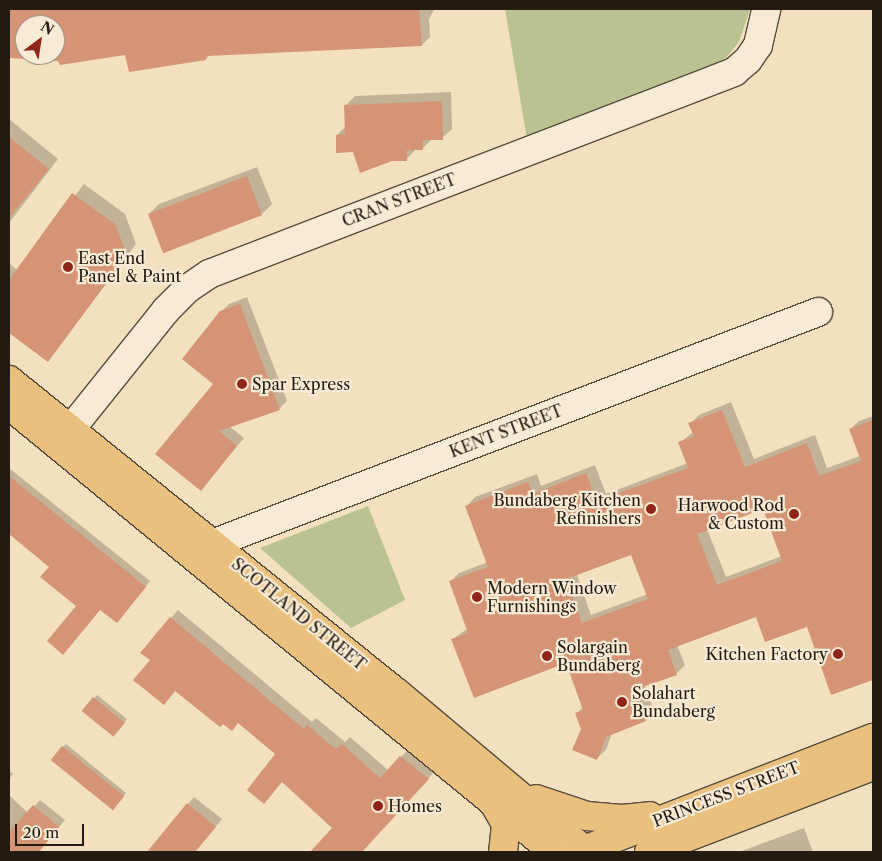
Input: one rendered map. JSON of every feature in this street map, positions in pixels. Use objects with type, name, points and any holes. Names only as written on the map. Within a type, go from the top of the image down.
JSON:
[{"type":"main road","name":"SCOTLAND STREET","points":[[9,380],[64,437],[497,790],[584,852]]},
{"type":"main road","name":"SCOTLAND STREET","points":[[9,405],[64,437]]},
{"type":"main road","name":"PRINCESS STREET","points":[[584,852],[682,811],[873,738]]},
{"type":"main road","name":"PRINCESS STREET","points":[[649,852],[873,766]]},
{"type":"main road","name":"SCOTLAND STREET","points":[[497,790],[554,852]]},
{"type":"main road","points":[[497,790],[588,816],[622,819],[682,811]]},
{"type":"main road","points":[[497,790],[506,824],[503,852]]},
{"type":"main road","points":[[679,852],[698,832]]},
{"type":"street","name":"CRAN STREET","points":[[64,437],[166,310],[187,289],[209,274],[734,72],[748,60],[758,45],[766,9]]},
{"type":"street","name":"KENT STREET","points":[[206,551],[818,312]]},
{"type":"green space","points":[[505,9],[750,9],[739,42],[726,58],[704,71],[527,139]]},
{"type":"green space","points":[[368,506],[405,600],[351,628],[260,548]]},
{"type":"building","points":[[9,9],[419,9],[422,46],[206,56],[206,60],[129,72],[125,55],[65,64],[65,15],[15,15],[15,58],[9,58]]},
{"type":"building","points":[[442,101],[443,140],[423,140],[423,150],[407,150],[407,161],[392,161],[360,173],[353,152],[336,153],[336,135],[345,134],[344,105]]},
{"type":"building","points":[[9,137],[49,169],[9,218]]},
{"type":"building","points":[[247,176],[262,215],[163,253],[148,214]]},
{"type":"building","name":"East End Panel & Paint","points":[[72,193],[115,224],[127,255],[48,362],[9,333],[9,280]]},
{"type":"building","points":[[240,304],[280,410],[219,431],[237,446],[201,491],[155,454],[213,384],[182,359],[220,311]]},
{"type":"building","points":[[722,410],[745,467],[807,443],[819,476],[861,461],[849,429],[873,420],[873,680],[831,695],[807,627],[765,642],[756,617],[668,650],[677,675],[634,690],[646,721],[606,737],[597,760],[572,750],[581,729],[575,713],[583,710],[566,663],[474,698],[451,639],[468,633],[449,581],[488,567],[465,506],[528,482],[533,494],[586,473],[597,501],[688,468],[678,442],[694,436],[688,423]],"holes":[[[763,509],[782,561],[717,585],[697,534]],[[631,555],[648,599],[582,623],[566,579]]]},
{"type":"building","points":[[9,476],[146,587],[117,623],[100,610],[63,655],[47,641],[76,606],[40,577],[49,567],[9,534]]},
{"type":"building","points":[[170,617],[304,729],[307,725],[336,749],[342,744],[380,778],[400,756],[429,779],[362,852],[310,852],[332,828],[282,782],[264,804],[247,790],[275,754],[238,723],[232,731],[223,724],[220,727],[175,691],[164,705],[133,680],[150,660],[140,653]]},
{"type":"building","points":[[93,697],[125,723],[114,737],[82,711]]},
{"type":"building","points":[[62,746],[124,796],[113,810],[51,760]]},
{"type":"building","points":[[187,803],[216,827],[195,852],[147,852]]},
{"type":"building","points":[[33,805],[59,827],[39,852],[9,852],[9,832]]},
{"type":"place","name":"East End Panel & Paint","points":[[68,267]]},
{"type":"place","name":"Spar Express","points":[[242,384]]},
{"type":"place","name":"Bundaberg Kitchen Refinishers","points":[[651,509]]},
{"type":"place","name":"Harwood Rod & Custom","points":[[794,514]]},
{"type":"place","name":"Modern Window Furnishings","points":[[477,597]]},
{"type":"place","name":"Kitchen Factory","points":[[838,654]]},
{"type":"place","name":"Solargain Bundaberg","points":[[547,656]]},
{"type":"place","name":"Solahart Bundaberg","points":[[622,702]]},
{"type":"place","name":"Homes","points":[[378,806]]}]
